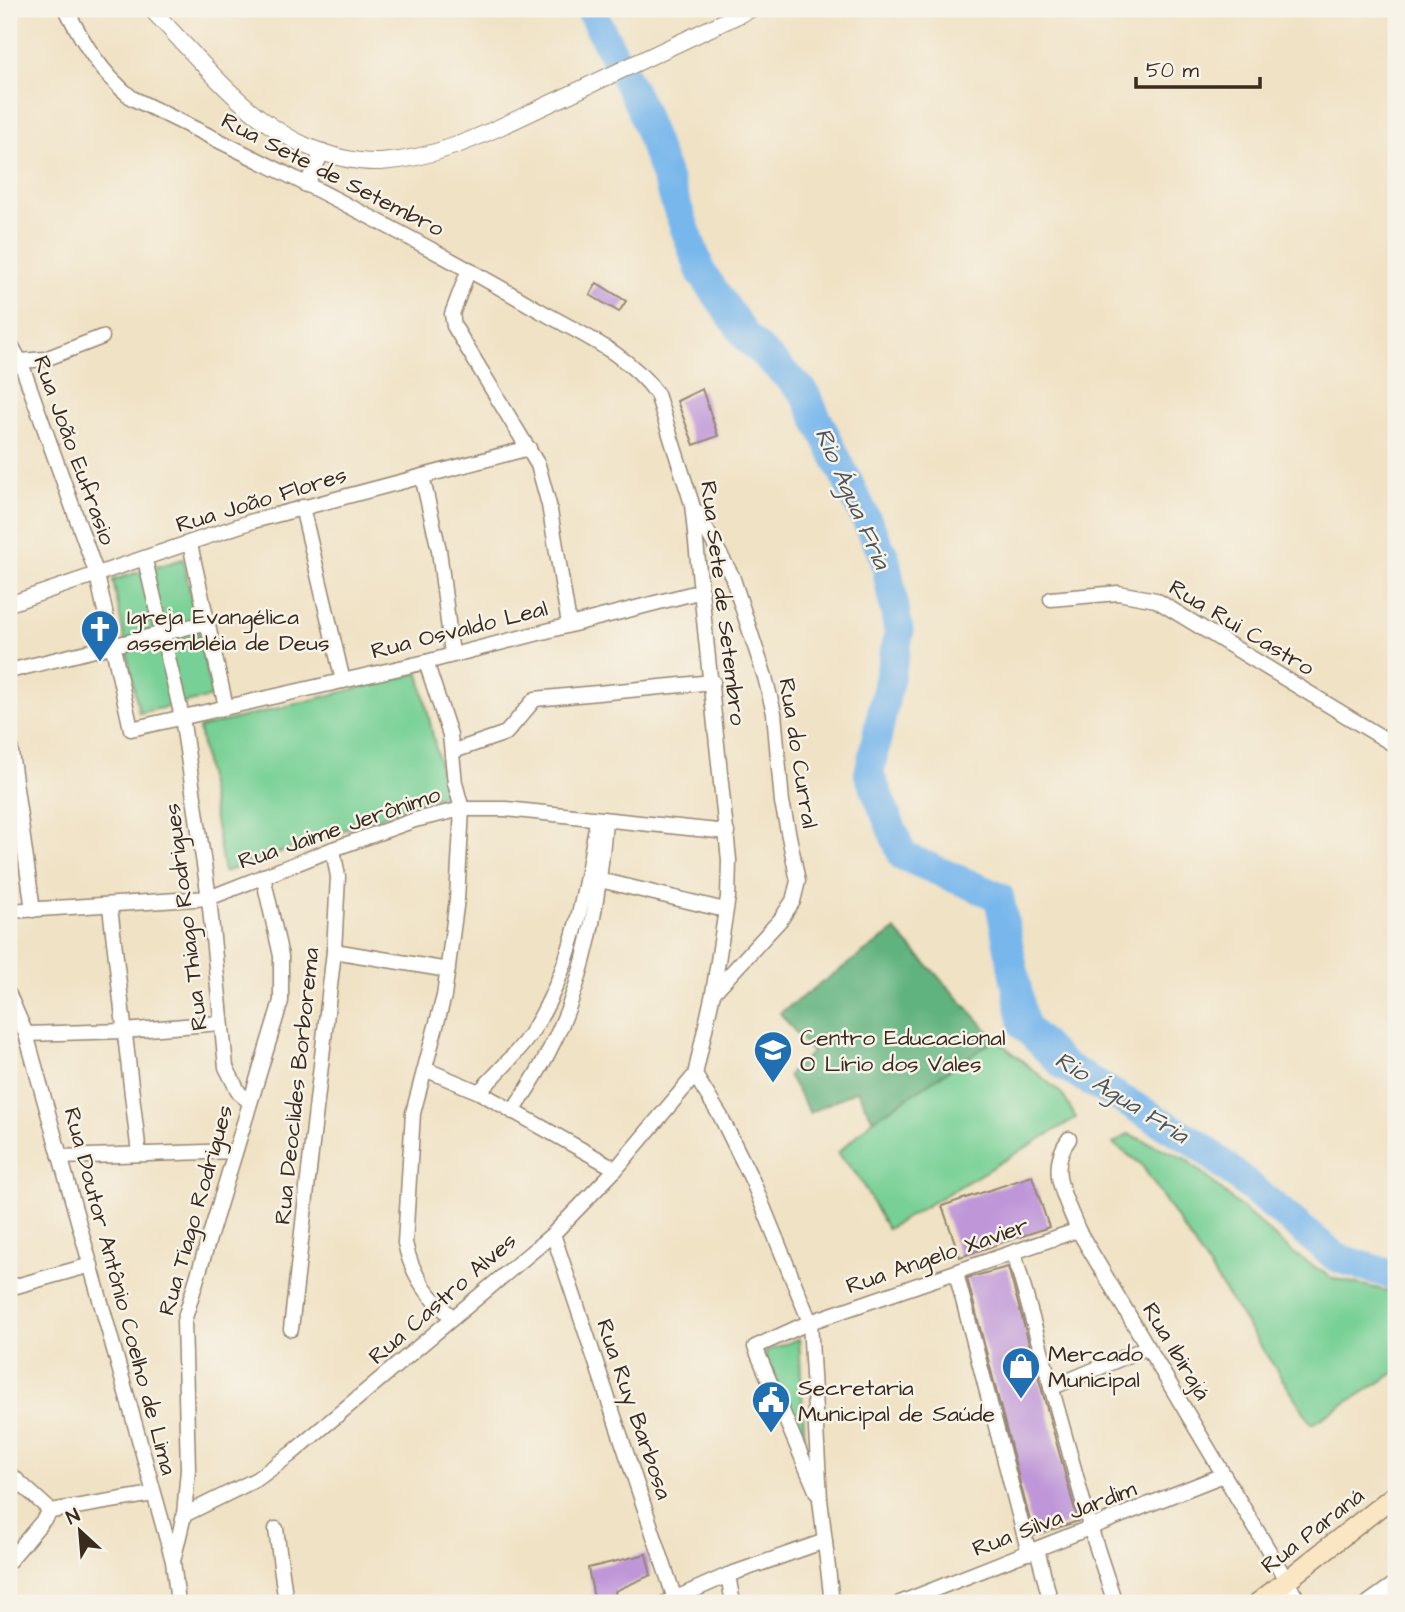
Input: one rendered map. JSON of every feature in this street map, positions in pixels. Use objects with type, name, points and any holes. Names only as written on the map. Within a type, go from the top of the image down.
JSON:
[{"type":"main road","name":"Rua Paraná","points":[[1258,1603],[1396,1494]]},
{"type":"street","name":"Rua Sete de Setembro","points":[[66,9],[89,52],[109,79],[132,98],[469,269],[617,356],[649,383],[657,394],[692,504],[727,832],[728,897],[713,993],[695,1075]]},
{"type":"street","points":[[151,9],[247,107],[296,140],[355,160],[405,159],[469,142],[751,9]]},
{"type":"street","points":[[306,185],[323,151]]},
{"type":"street","points":[[469,269],[452,314],[454,326],[529,448],[544,482],[569,624]]},
{"type":"street","points":[[15,362],[69,352],[102,337]]},
{"type":"street","name":"Rua João Eufrasio","points":[[9,341],[97,575],[112,647]]},
{"type":"street","name":"Rua João Flores","points":[[9,604],[302,507],[529,448]]},
{"type":"street","points":[[422,476],[439,550],[452,654]]},
{"type":"street","name":"Rua do Curral","points":[[692,504],[732,576],[765,677],[774,713],[782,802],[798,881],[793,901],[781,919],[713,993]]},
{"type":"street","points":[[302,507],[343,681]]},
{"type":"street","points":[[190,544],[226,707]]},
{"type":"street","name":"Rua Thiago Rodrigues","points":[[145,560],[182,718],[209,898],[220,1023],[230,1080],[250,1102]]},
{"type":"street","name":"Rua Osvaldo Leal","points":[[112,647],[131,729],[426,662],[702,591]]},
{"type":"street","name":"Rua Rui Castro","points":[[1051,599],[1118,593],[1156,600],[1396,746]]},
{"type":"street","points":[[9,671],[209,622]]},
{"type":"street","points":[[426,662],[454,751],[456,783],[462,809],[448,970],[427,1070],[413,1113],[405,1243],[419,1282],[452,1317]]},
{"type":"street","points":[[454,751],[506,733],[535,699],[713,682]]},
{"type":"street","points":[[9,744],[33,910]]},
{"type":"street","name":"Rua Jaime Jerônimo","points":[[9,911],[110,907],[209,898],[415,820],[462,809],[506,808],[727,832]]},
{"type":"street","points":[[513,1112],[549,1052],[568,1007],[587,943],[600,880],[601,820]]},
{"type":"street","points":[[479,1092],[529,1037],[555,985],[577,917],[601,820]]},
{"type":"street","name":"Rua Deoclides Borborema","points":[[291,1329],[334,951],[338,877],[333,849]]},
{"type":"street","name":"Rua Tiago Rodrigues","points":[[173,1561],[184,1515],[188,1469],[184,1321],[282,990],[281,956],[263,876]]},
{"type":"street","points":[[600,880],[725,910]]},
{"type":"street","points":[[110,907],[139,1154]]},
{"type":"street","points":[[334,951],[448,970]]},
{"type":"street","name":"Rua Doutor Antônio Coelho de Lima","points":[[9,995],[26,1034],[91,1265],[173,1561],[178,1603]]},
{"type":"street","points":[[26,1034],[124,1031],[220,1023]]},
{"type":"street","points":[[427,1070],[479,1092],[616,1169]]},
{"type":"street","points":[[695,1075],[721,1117],[753,1182],[810,1322],[820,1499],[832,1603]]},
{"type":"street","name":"Rua Castro Alves","points":[[184,1515],[257,1479],[291,1454],[553,1234],[616,1169],[695,1075]]},
{"type":"street","name":"Rua Ibirajá","points":[[1069,1139],[1060,1151],[1058,1176],[1078,1230],[1300,1603]]},
{"type":"street","points":[[60,1157],[235,1151]]},
{"type":"street","name":"Rua Angelo Xavier","points":[[820,1499],[755,1347],[810,1322],[1078,1230]]},
{"type":"street","name":"Rua Ruy Barbosa","points":[[553,1234],[670,1601]]},
{"type":"street","points":[[1014,1253],[1091,1530],[1115,1603]]},
{"type":"street","points":[[9,1288],[91,1265]]},
{"type":"street","points":[[956,1273],[1033,1551],[1051,1603]]},
{"type":"street","points":[[1051,1388],[1148,1347]]},
{"type":"street","points":[[9,1473],[51,1511]]},
{"type":"street","name":"Rua Silva Jardim","points":[[900,1603],[1091,1530],[1223,1475]]},
{"type":"street","points":[[9,1561],[51,1511],[153,1494]]},
{"type":"street","points":[[276,1529],[286,1603]]},
{"type":"street","points":[[670,1601],[728,1575],[825,1541]]},
{"type":"street","points":[[728,1575],[733,1603]]},
{"type":"street","points":[[1368,1603],[1396,1583]]},
{"type":"green space","points":[[183,559],[212,697],[139,713],[113,580]]},
{"type":"green space","points":[[419,673],[446,794],[224,872],[199,728]]},
{"type":"green space","points":[[895,930],[996,1039],[873,1120],[857,1090],[810,1113],[788,1075],[812,1053],[780,1013]]},
{"type":"green space","points":[[996,1039],[1062,1094],[1076,1118],[887,1229],[858,1176],[838,1153],[873,1120]]},
{"type":"green space","points":[[1128,1134],[1186,1159],[1292,1252],[1332,1278],[1396,1293],[1396,1372],[1312,1424],[1141,1164],[1113,1144]]},
{"type":"green space","points":[[799,1339],[805,1450],[764,1352]]},
{"type":"building","points":[[597,283],[626,301],[619,312],[590,295]]},
{"type":"building","points":[[702,389],[718,436],[694,445],[677,401]]},
{"type":"building","points":[[1032,1176],[1049,1227],[960,1257],[942,1206]]},
{"type":"building","name":"Mercado Municipal","points":[[1008,1267],[1078,1521],[1034,1536],[967,1278]]},
{"type":"building","points":[[646,1554],[651,1575],[615,1591],[616,1599],[595,1603],[588,1568]]},
{"type":"waterway","name":"Rio Água Fria","points":[[590,9],[640,106],[701,272],[747,338],[804,392],[885,558],[899,633],[869,774],[903,856],[999,897],[1024,1026],[1063,1065],[1197,1143],[1337,1258],[1396,1276]]},
{"type":"place","name":"Igreja Evangélica assembléia de Deus","points":[[100,663]]},
{"type":"place","name":"Centro Educacional O Lírio dos Vales","points":[[773,1084]]},
{"type":"place","name":"Mercado Municipal","points":[[1021,1400]]},
{"type":"place","name":"Secretaria Municipal de Saúde","points":[[771,1434]]}]
